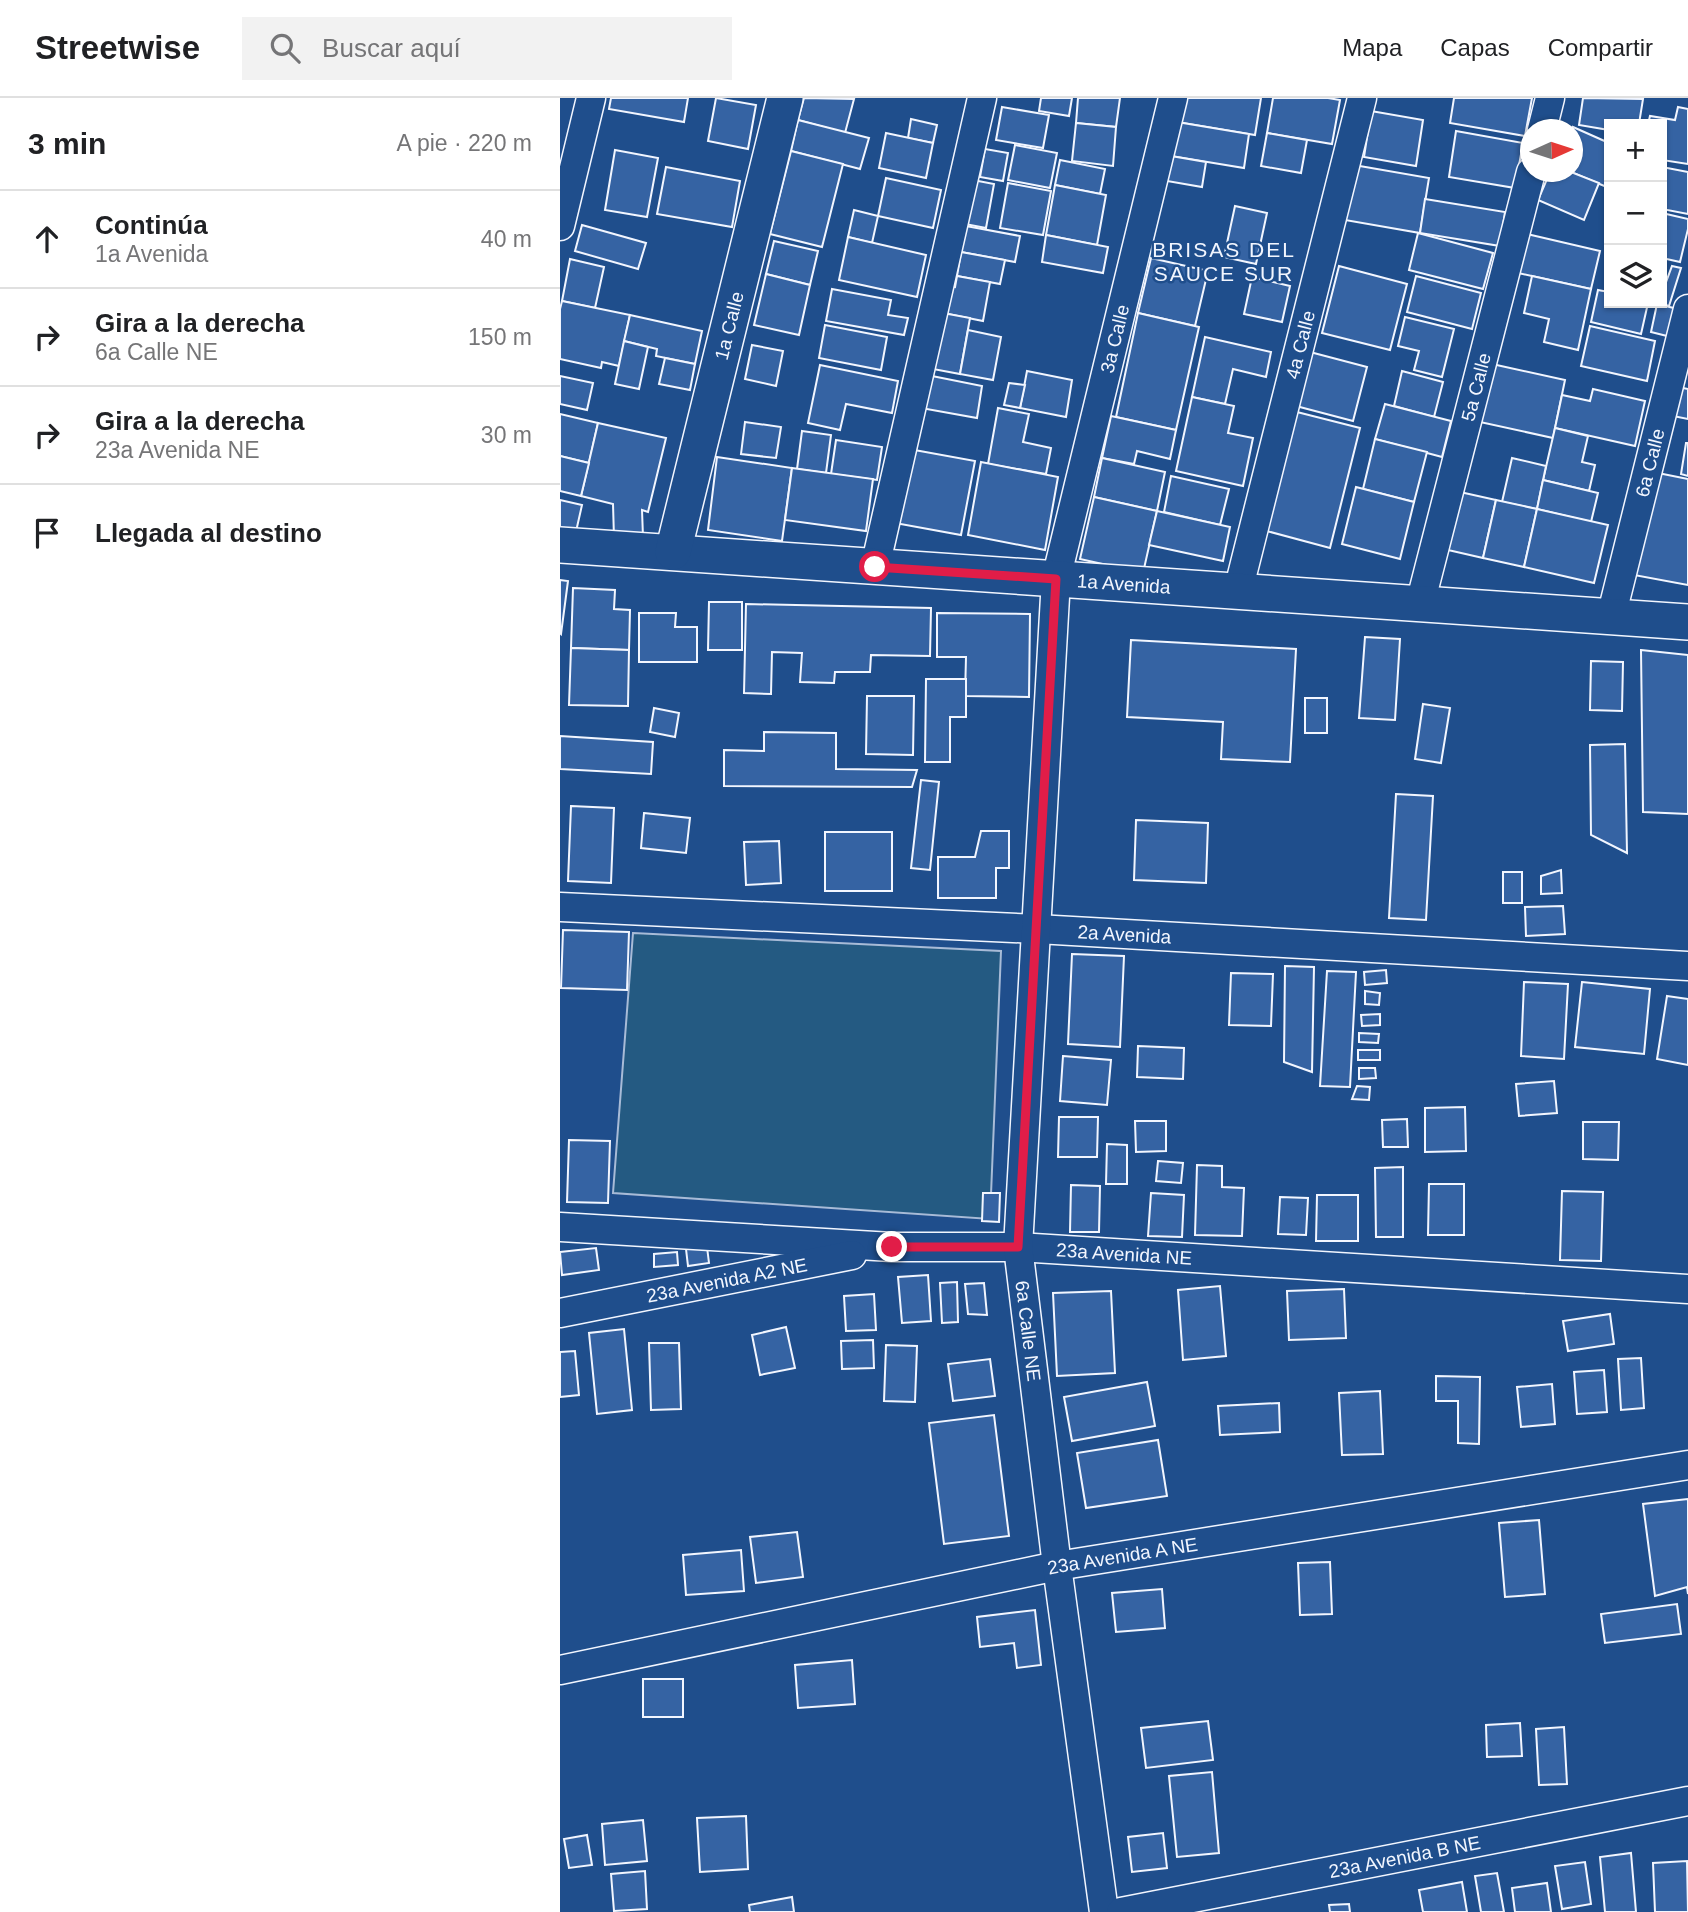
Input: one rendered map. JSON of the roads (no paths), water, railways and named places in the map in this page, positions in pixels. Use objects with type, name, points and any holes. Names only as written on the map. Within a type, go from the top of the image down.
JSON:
[{"type":"street","points":[[560,226],[592,98]]},
{"type":"street","name":"1a Calle","points":[[673,552],[785,98]]},
{"type":"street","points":[[875,567],[982,98]]},
{"type":"street","name":"3a Calle","points":[[1056,579],[1172,98]]},
{"type":"street","name":"4a Calle","points":[[1238,591],[1362,98]]},
{"type":"street","points":[[1545,119],[1550,98]]},
{"type":"street","name":"5a Calle","points":[[1420,604],[1528,182]]},
{"type":"street","name":"6a Calle","points":[[1611,617],[1688,309]]},
{"type":"street","name":"1a Avenida","points":[[560,545],[1688,622]]},
{"type":"street","name":"6a Calle NE","points":[[1056,579],[1018,1247],[1057,1566],[1104,1912]]},
{"type":"street","name":"2a Avenida","points":[[560,907],[1037,929],[1688,966]]},
{"type":"street","name":"23a Avenida NE","points":[[560,1227],[892,1247],[1018,1247],[1688,1290]]},
{"type":"street","name":"23a Avenida A2 NE","points":[[560,1313],[892,1247]]},
{"type":"street","name":"23a Avenida A NE","points":[[560,1670],[1057,1566],[1688,1465]]},
{"type":"street","name":"23a Avenida B NE","points":[[1121,1912],[1688,1801]]},
{"type":"district","name":"BRISAS DEL SAUCE SUR","points":[[1224,261]]}]
